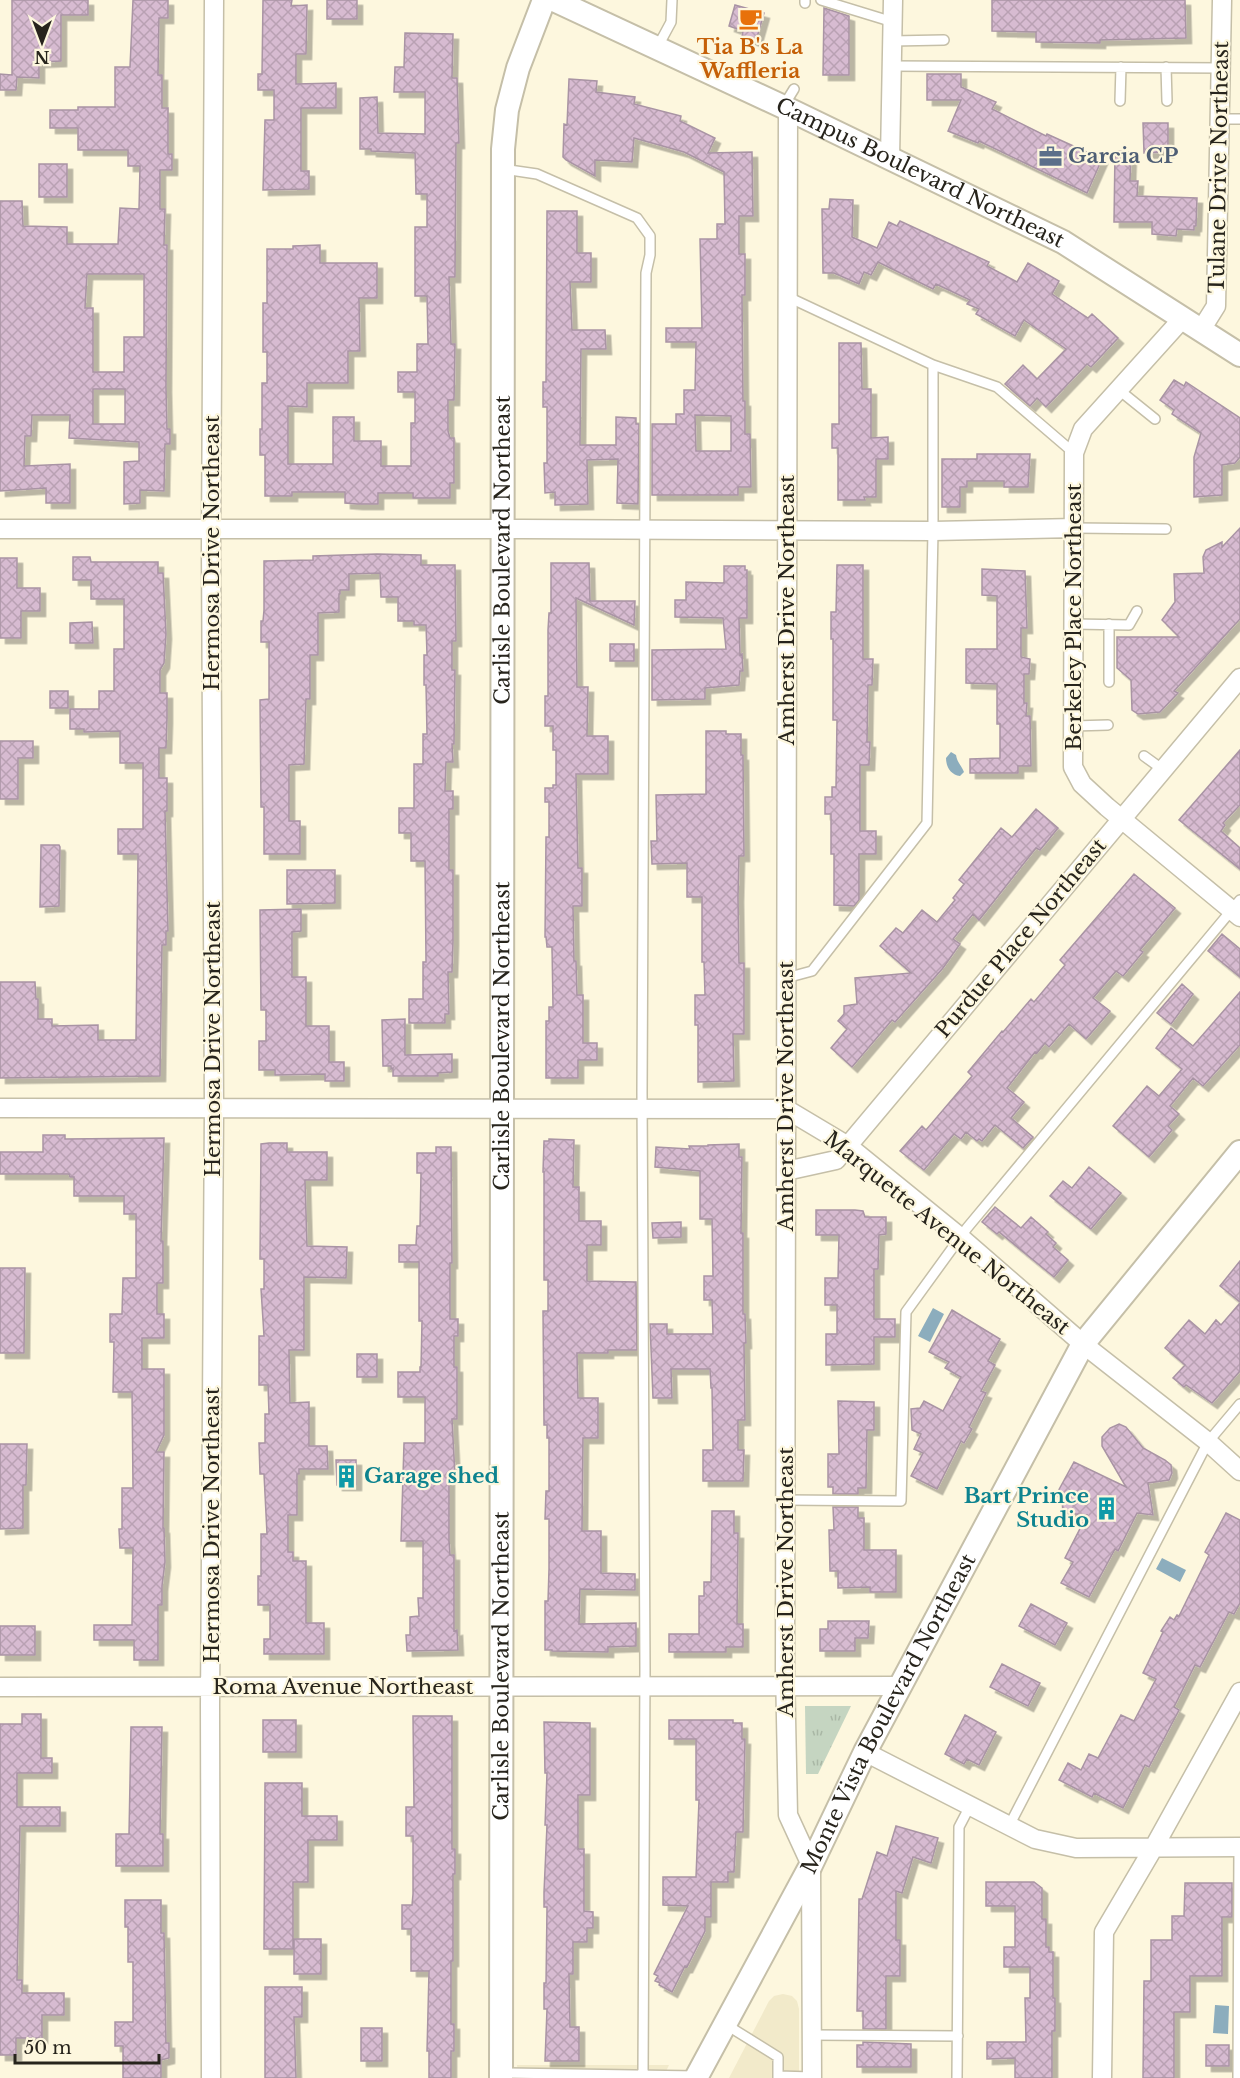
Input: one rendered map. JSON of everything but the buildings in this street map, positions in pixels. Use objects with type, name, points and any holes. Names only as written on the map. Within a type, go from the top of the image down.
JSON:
[{"type":"street","name":"Hermosa Drive Northeast","points":[[211,2078],[214,1109],[211,530],[214,0]]},
{"type":"street","name":"Carlisle Boulevard Northeast","points":[[501,2075],[503,169],[507,110],[518,68],[544,0]]},
{"type":"street","name":"Campus Boulevard Northeast","points":[[554,0],[657,48],[788,102],[890,158],[1063,242],[1240,355]]},
{"type":"street","points":[[890,158],[893,0]]},
{"type":"street","name":"Tulane Drive Northeast","points":[[1192,324],[1216,306],[1222,0]]},
{"type":"street","name":"Amherst Drive Northeast","points":[[788,102],[786,1687],[788,1815],[811,1865],[812,2078]]},
{"type":"street","name":"Berkeley Place Northeast","points":[[1192,324],[1119,390],[1083,429],[1074,453],[1073,767],[1082,784],[1121,819],[1237,909]]},
{"type":"street","points":[[0,529],[933,531],[1075,528]]},
{"type":"street","name":"Purdue Place Northeast","points":[[786,1171],[836,1160],[1240,678]]},
{"type":"street","points":[[0,1108],[642,1107],[786,1109]]},
{"type":"street","name":"Marquette Avenue Northeast","points":[[786,1109],[848,1146],[960,1237],[1083,1344],[1240,1471]]},
{"type":"street","name":"Monte Vista Boulevard Northeast","points":[[697,2077],[811,1865],[865,1752],[1083,1344],[1240,1152]]},
{"type":"street","name":"Roma Avenue Northeast","points":[[0,1687],[902,1686]]},
{"type":"street","points":[[1102,2078],[1104,1932],[1240,1692]]},
{"type":"street","points":[[865,1752],[1035,1839],[1076,1848],[1240,1847]]},
{"type":"lane","points":[[657,48],[671,22],[672,0]]},
{"type":"lane","points":[[822,0],[893,22]]},
{"type":"lane","points":[[892,41],[944,40]]},
{"type":"lane","points":[[892,66],[1221,68]]},
{"type":"lane","points":[[1120,101],[1121,67]]},
{"type":"lane","points":[[1167,68],[1167,101]]},
{"type":"lane","points":[[1220,119],[1240,119]]},
{"type":"lane","points":[[503,169],[537,174],[637,218],[650,236],[650,255],[646,273],[644,530],[643,2075]]},
{"type":"lane","points":[[788,297],[933,365],[997,387],[1074,453]]},
{"type":"lane","points":[[786,978],[812,971],[927,823],[933,531],[933,365]]},
{"type":"lane","points":[[1119,390],[1155,419]]},
{"type":"lane","points":[[1075,528],[1166,529]]},
{"type":"lane","points":[[1074,624],[1129,624],[1137,611]]},
{"type":"lane","points":[[1108,682],[1109,624]]},
{"type":"lane","points":[[1073,726],[1108,725]]},
{"type":"lane","points":[[1144,756],[1162,769]]},
{"type":"lane","points":[[786,1500],[901,1501],[906,1312],[960,1237],[1237,909]]},
{"type":"lane","points":[[1009,1826],[1208,1443],[1240,1404]]},
{"type":"lane","points":[[957,2078],[959,1827],[970,1806]]},
{"type":"lane","points":[[1238,2078],[1240,1847]]},
{"type":"lane","points":[[725,2024],[778,2057],[778,2077],[812,2078]]},
{"type":"lane","points":[[812,2035],[958,2036]]},
{"type":"lane","points":[[501,2075],[697,2077]]},
{"type":"shaded area","points":[[783,1994],[792,1996],[797,2001],[799,2009],[799,2078],[729,2078],[769,2001],[774,1996]]},
{"type":"shaded area","points":[[517,2065],[669,2065],[663,2078],[518,2078]]},
{"type":"green space","points":[[805,1706],[851,1706],[818,1774],[806,1774]]},
{"type":"water","points":[[951,752],[956,755],[964,772],[960,776],[952,772],[947,764],[946,758]]},
{"type":"water","points":[[933,1308],[944,1314],[930,1342],[918,1336]]},
{"type":"water","points":[[1162,1558],[1186,1570],[1180,1582],[1156,1569]]},
{"type":"water","points":[[1215,2005],[1229,2006],[1228,2034],[1213,2033]]},
{"type":"place","name":"Tia B's La Waffleria","points":[[750,19]]},
{"type":"place","name":"Garcia CP","points":[[1050,156]]},
{"type":"place","name":"Garage shed","points":[[346,1476]]},
{"type":"place","name":"Bart Prince Studio","points":[[1107,1508]]}]
